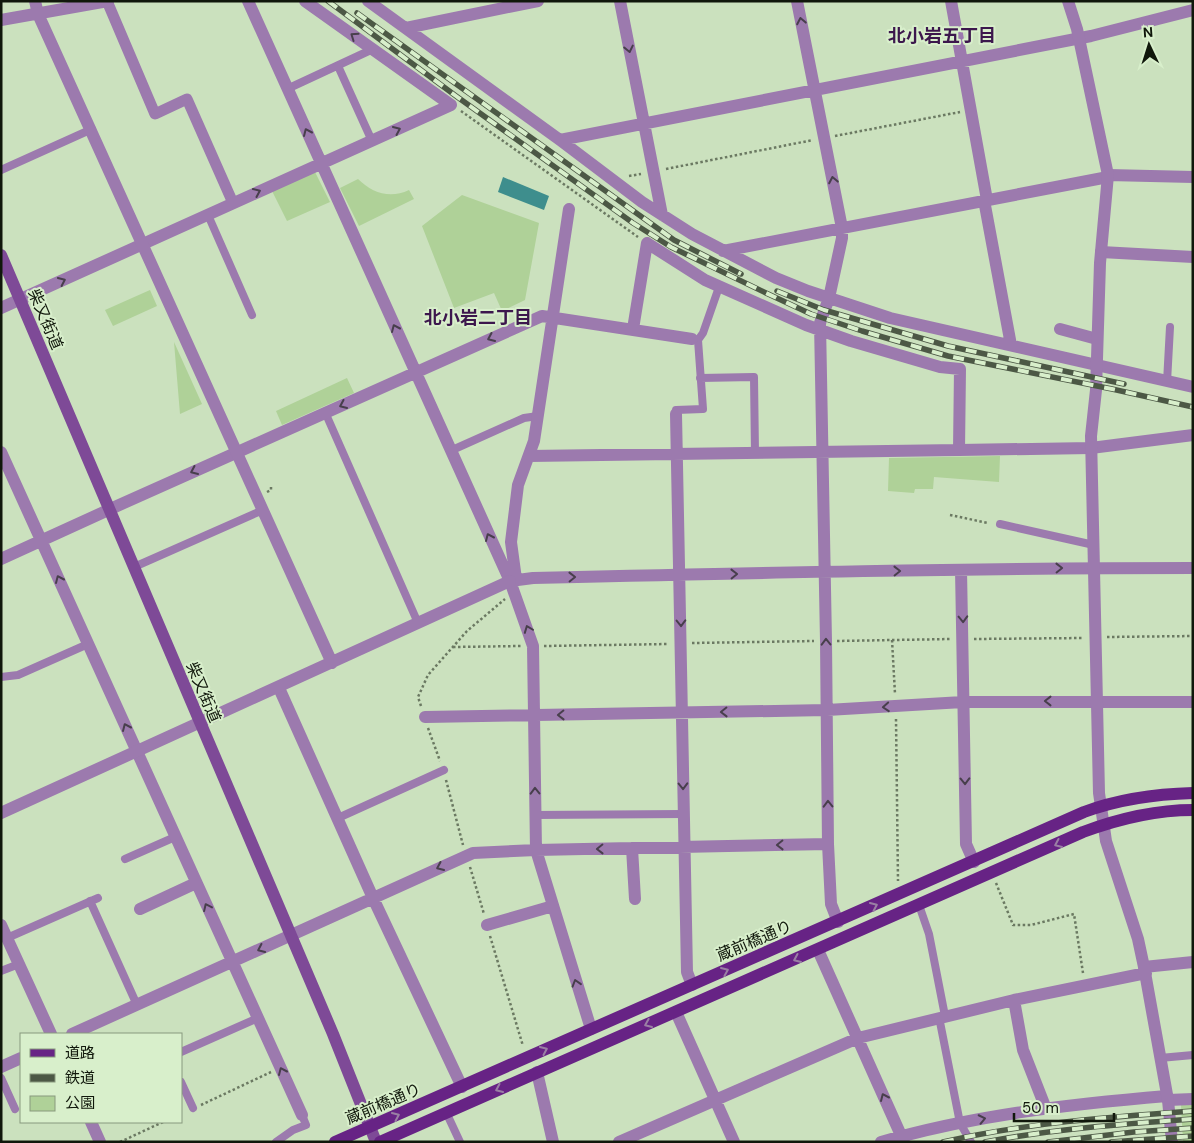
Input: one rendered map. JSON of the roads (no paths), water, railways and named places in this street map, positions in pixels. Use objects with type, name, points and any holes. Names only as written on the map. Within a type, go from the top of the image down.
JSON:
[{"type":"main road","name":"柴又街道","points":[[1,255],[291,935],[376,1142]]},
{"type":"main road","name":"蔵前橋通り","points":[[335,1142],[1100,806],[1151,795],[1193,793]]},
{"type":"main road","name":"蔵前橋通り","points":[[380,1142],[919,904],[1103,825],[1158,812],[1193,810]]},
{"type":"street","points":[[35,1],[38,14],[92,129],[332,663]]},
{"type":"street","points":[[1,20],[107,1],[155,114],[187,99],[233,203]]},
{"type":"street","points":[[248,1],[450,451],[516,583]]},
{"type":"street","points":[[1,308],[452,105],[305,1]]},
{"type":"street","points":[[368,1],[560,140],[610,180],[692,234],[776,278],[890,318],[1193,388]]},
{"type":"street","points":[[406,28],[538,1]]},
{"type":"street","points":[[620,1],[662,215]]},
{"type":"street","points":[[797,1],[842,228],[842,238],[820,330],[828,844],[831,904],[838,922]]},
{"type":"street","points":[[951,1],[1011,346]]},
{"type":"street","points":[[1068,1],[1079,38],[1108,176],[1101,252],[1096,390],[1091,436],[1100,806],[1112,859],[1138,939],[1145,970],[1168,1098],[1172,1142]]},
{"type":"street","points":[[560,140],[1079,38],[1193,10],[1191,1]]},
{"type":"street","points":[[723,251],[1108,176],[1193,177]]},
{"type":"street","points":[[569,209],[534,441],[518,485],[511,542],[516,583],[533,646],[536,850],[591,1029]]},
{"type":"street","points":[[633,329],[646,243],[705,280],[820,330],[940,367],[960,369],[959,450]]},
{"type":"street","points":[[1101,252],[1193,257]]},
{"type":"street","points":[[1,560],[542,316],[695,339]]},
{"type":"street","points":[[1060,329],[1097,339]]},
{"type":"street","points":[[676,414],[683,847],[687,972],[692,985]]},
{"type":"street","points":[[529,456],[1091,448],[1193,435]]},
{"type":"street","points":[[1,452],[302,1115]]},
{"type":"street","points":[[1,813],[418,624],[516,583],[680,574],[1193,568]]},
{"type":"street","points":[[961,570],[966,844],[974,862]]},
{"type":"street","points":[[279,688],[373,898],[462,1087]]},
{"type":"street","points":[[425,718],[827,710],[963,702],[1193,702]]},
{"type":"street","points":[[74,1033],[467,855],[486,851],[828,844]]},
{"type":"street","points":[[632,848],[635,899]]},
{"type":"street","points":[[140,909],[196,883]]},
{"type":"street","points":[[487,926],[553,906]]},
{"type":"street","points":[[1,925],[51,1033]]},
{"type":"street","points":[[818,950],[902,1139]]},
{"type":"street","points":[[619,1142],[858,1038],[942,1016],[1086,985],[1145,970],[1193,962]]},
{"type":"street","points":[[1014,1000],[1023,1050],[1046,1109]]},
{"type":"street","points":[[676,1012],[734,1142]]},
{"type":"street","points":[[1,1067],[20,1058]]},
{"type":"street","points":[[537,1072],[553,1142]]},
{"type":"street","points":[[881,1142],[902,1139],[998,1115],[1108,1101],[1168,1098],[1193,1099]]},
{"type":"street","points":[[91,1123],[100,1142]]},
{"type":"lane","points":[[287,89],[373,50]]},
{"type":"lane","points":[[338,66],[372,141]]},
{"type":"lane","points":[[1,170],[92,129]]},
{"type":"lane","points":[[208,214],[252,315]]},
{"type":"lane","points":[[676,414],[676,410],[702,409],[695,339],[703,333],[719,287]]},
{"type":"lane","points":[[1167,382],[1170,327]]},
{"type":"lane","points":[[700,378],[754,376],[755,454]]},
{"type":"lane","points":[[326,412],[418,624]]},
{"type":"lane","points":[[450,451],[524,418],[538,416]]},
{"type":"lane","points":[[134,567],[263,510]]},
{"type":"lane","points":[[1000,524],[1094,545]]},
{"type":"lane","points":[[1,678],[18,675],[88,644]]},
{"type":"lane","points":[[338,818],[444,770]]},
{"type":"lane","points":[[535,815],[683,814]]},
{"type":"lane","points":[[125,859],[175,837]]},
{"type":"lane","points":[[7,938],[98,898]]},
{"type":"lane","points":[[90,902],[137,1006]]},
{"type":"lane","points":[[919,904],[929,934],[960,1123],[971,1142]]},
{"type":"lane","points":[[1,971],[19,964]]},
{"type":"lane","points":[[182,1052],[258,1018]]},
{"type":"lane","points":[[1160,1058],[1193,1054]]},
{"type":"lane","points":[[1,1078],[15,1109]]},
{"type":"lane","points":[[182,1084],[193,1108]]},
{"type":"lane","points":[[446,1112],[460,1142]]},
{"type":"lane","points":[[276,1142],[293,1130],[306,1125],[302,1115]]},
{"type":"water","points":[[503,177],[549,196],[544,210],[498,192]]},
{"type":"railway","points":[[328,1],[633,223],[671,247],[766,293],[811,314],[948,356],[1193,407]]},
{"type":"railway","points":[[357,13],[674,240],[741,274]]},
{"type":"railway","points":[[777,291],[824,310],[948,346],[1124,384]]},
{"type":"railway","points":[[943,1142],[1036,1125],[1193,1111]]},
{"type":"railway","points":[[985,1142],[1062,1130],[1193,1119]]},
{"type":"railway","points":[[1048,1142],[1134,1132],[1193,1128]]},
{"type":"railway","points":[[1111,1142],[1193,1136]]},
{"type":"district","name":"北小岩五丁目","points":[[942,36]]},
{"type":"district","name":"北小岩二丁目","points":[[478,318]]}]
